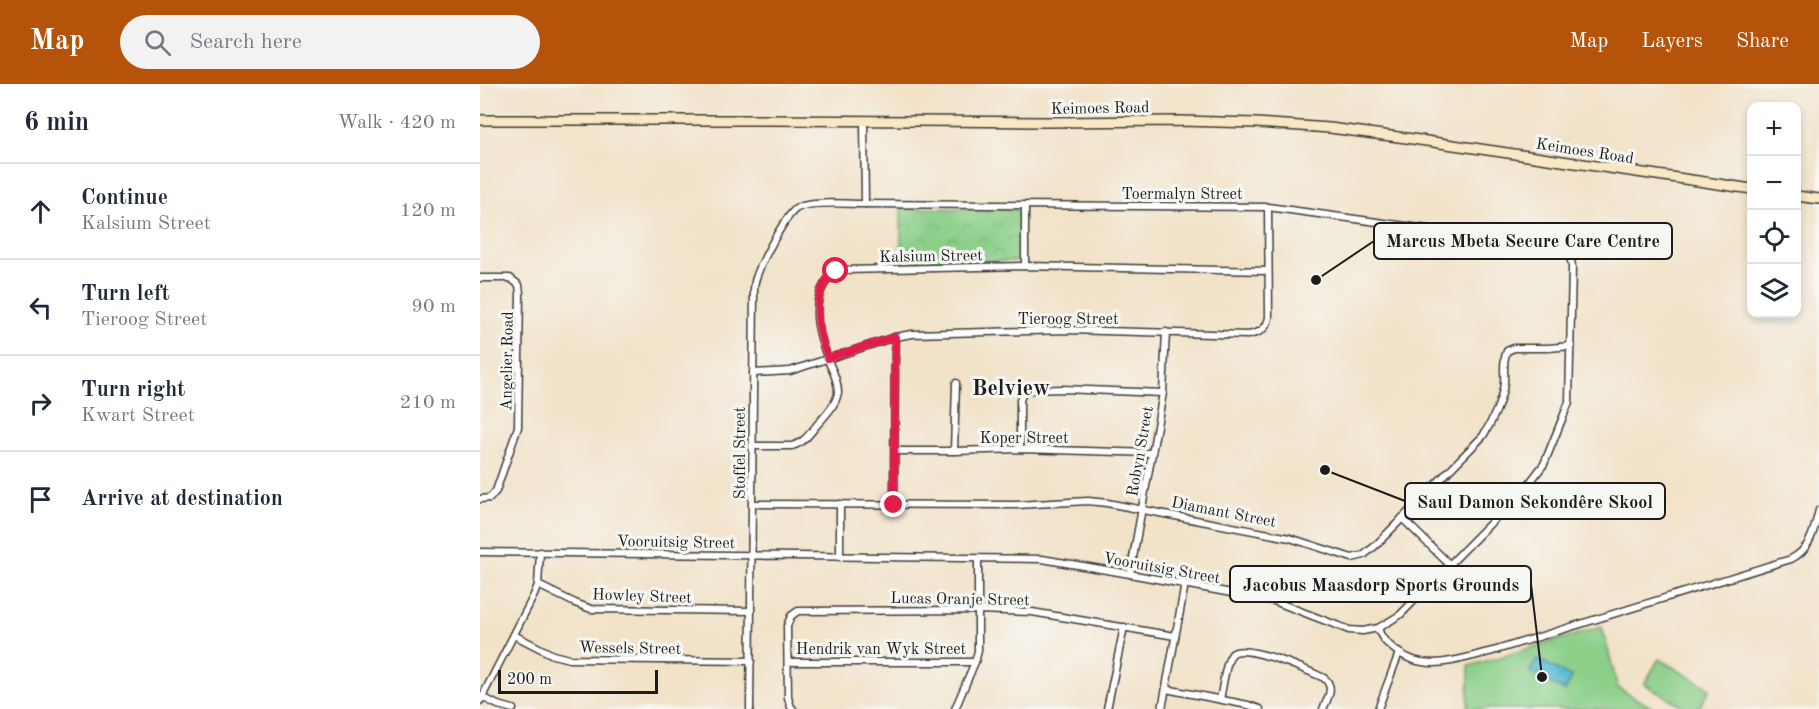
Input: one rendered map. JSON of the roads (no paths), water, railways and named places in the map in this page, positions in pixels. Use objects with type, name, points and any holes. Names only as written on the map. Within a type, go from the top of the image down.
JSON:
[{"type":"street","name":"Keimoes Road","points":[[480,120],[1231,121],[1300,126],[1416,140],[1747,188]]},
{"type":"street","points":[[864,122],[865,204]]},
{"type":"street","name":"Toermalyn Street","points":[[796,208],[808,204],[1268,207],[1565,250]]},
{"type":"street","points":[[1025,206],[1025,266]]},
{"type":"street","name":"Tieroog Street","points":[[753,373],[790,371],[895,337],[912,334],[1034,330],[1248,334],[1261,332],[1268,320],[1268,207]]},
{"type":"street","name":"Stoffel Street","points":[[750,709],[755,282],[786,218],[796,208]]},
{"type":"street","name":"Vooruitsig Street","points":[[480,552],[1042,559],[1281,603],[1349,630],[1363,631],[1378,628],[1385,626],[1400,615],[1528,485],[1544,464],[1569,402],[1572,267],[1571,257],[1565,250]]},
{"type":"street","name":"Kalsium Street","points":[[752,446],[795,446],[804,440],[833,405],[838,392],[836,379],[819,328],[817,312],[821,289],[836,271],[1025,266],[1268,271]]},
{"type":"street","name":"Angelier Road","points":[[480,278],[510,279],[519,285],[520,293],[518,427],[496,491],[490,498],[480,499]]},
{"type":"street","name":"Robyn Street","points":[[1130,574],[1163,393],[1166,332]]},
{"type":"street","points":[[894,505],[895,337]]},
{"type":"street","name":"Diamant Street","points":[[753,504],[1030,505],[1088,501],[1142,509],[1290,538],[1354,559],[1368,553],[1483,436],[1501,396],[1504,385],[1504,357],[1507,351],[1514,348],[1571,346]]},
{"type":"street","points":[[954,452],[956,383]]},
{"type":"street","points":[[1020,449],[1020,400],[1023,393],[1029,390],[1163,393]]},
{"type":"street","name":"Koper Street","points":[[895,451],[954,452],[1020,449],[1153,453]]},
{"type":"street","points":[[840,504],[840,557]]},
{"type":"street","points":[[1378,628],[1384,641],[1399,653],[1424,663],[1449,662],[1493,651],[1787,561],[1800,554],[1808,546],[1819,510]]},
{"type":"street","points":[[1402,518],[1450,565]]},
{"type":"street","points":[[513,709],[481,699],[531,603],[537,585],[540,552]]},
{"type":"street","points":[[955,709],[975,662],[978,647],[978,559]]},
{"type":"street","points":[[1162,709],[1185,584]]},
{"type":"street","name":"Howley Street","points":[[537,585],[591,609],[751,611]]},
{"type":"street","name":"Lucas Oranje Street","points":[[788,662],[787,626],[791,616],[798,611],[979,610],[1041,613],[1175,636]]},
{"type":"street","points":[[1107,709],[1124,627]]},
{"type":"street","name":"Wessels Street","points":[[514,635],[553,655],[569,659],[751,661]]},
{"type":"street","points":[[1220,699],[1230,658],[1235,652],[1242,650],[1264,655],[1324,678],[1330,683],[1330,688],[1323,709]]},
{"type":"street","points":[[1378,709],[1399,653]]},
{"type":"street","points":[[788,662],[788,703],[793,709]]},
{"type":"street","name":"Hendrik van Wyk Street","points":[[788,662],[975,662]]},
{"type":"street","points":[[1166,689],[1260,709]]},
{"type":"water","points":[[1537,659],[1572,677],[1565,691],[1530,672]]},
{"type":"place","name":"Marcus Mbeta Secure Care Centre","points":[[1316,280]]},
{"type":"place","name":"Saul Damon Sekondêre Skool","points":[[1325,470]]},
{"type":"place","name":"Jacobus Maasdorp Sports Grounds","points":[[1542,677]]},
{"type":"district","name":"Belview","points":[[1011,387]]}]
